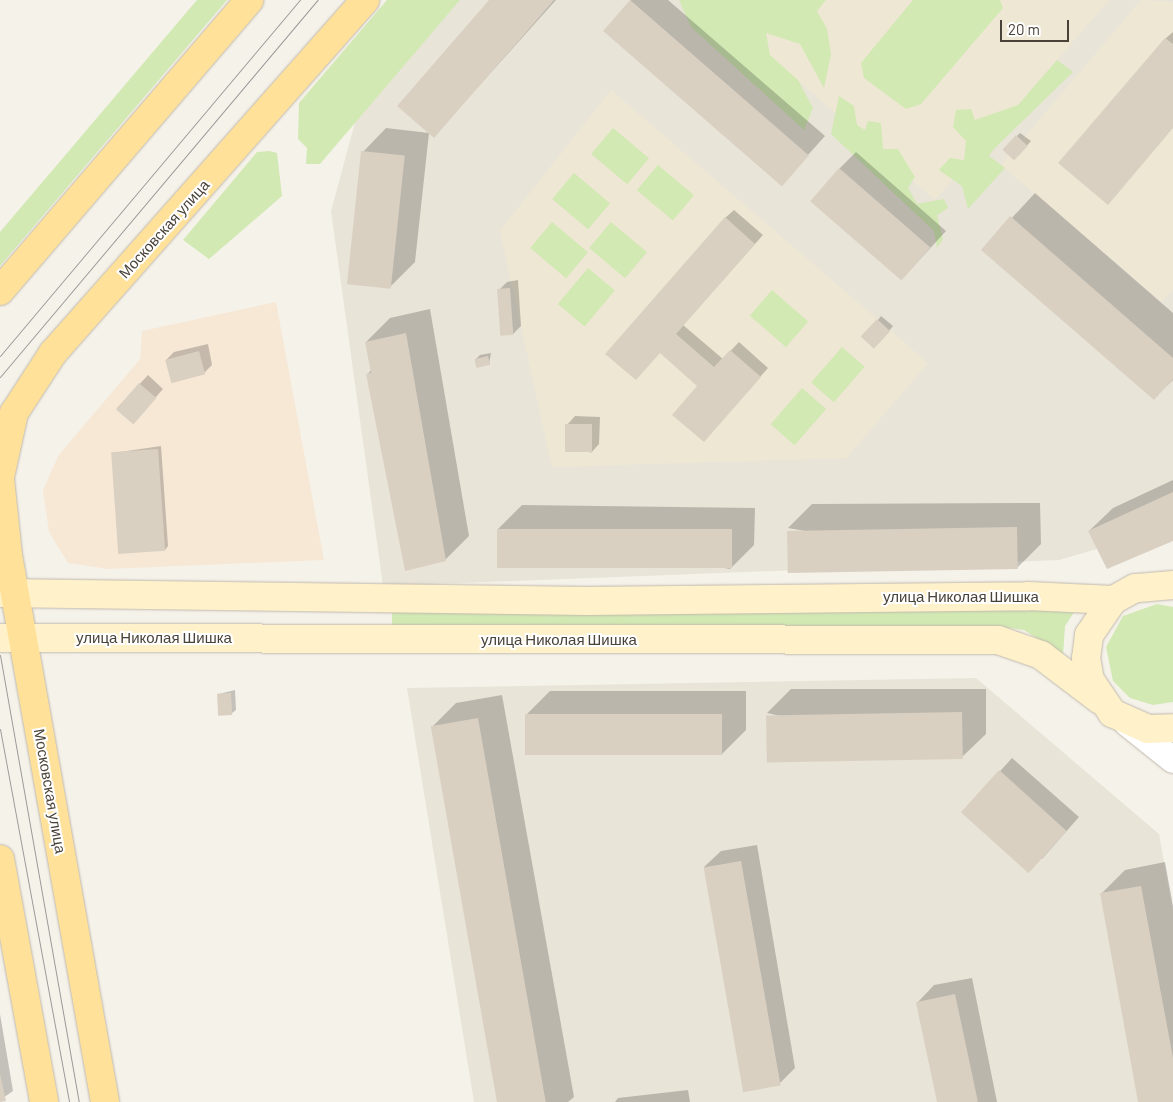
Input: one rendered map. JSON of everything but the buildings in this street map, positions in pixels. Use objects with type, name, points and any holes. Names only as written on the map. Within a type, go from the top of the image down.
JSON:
[{"type":"main road","points":[[0,291],[249,0]]},
{"type":"main road","name":"Московская улица","points":[[105,1102],[12,638],[0,478],[14,413],[53,353],[365,0]]},
{"type":"main road","points":[[1100,700],[1090,680],[1086,658],[1089,635],[1113,600],[1134,588],[1171,584]]},
{"type":"main road","name":"улица Николая Шишка","points":[[8,593],[587,601],[1018,596],[1113,600]]},
{"type":"main road","name":"улица Николая Шишка","points":[[12,638],[998,640],[1041,655],[1127,722]]},
{"type":"main road","points":[[1127,722],[1148,729],[1173,728]]},
{"type":"main road","points":[[0,859],[44,1102]]},
{"type":"street","points":[[1127,722],[1173,760]]},
{"type":"shaded area","points":[[420,0],[1173,0],[1173,527],[1059,560],[383,586],[331,211],[375,49]]},
{"type":"shaded area","points":[[706,0],[1109,0],[935,200]]},
{"type":"shaded area","points":[[1141,0],[1173,2],[1173,289],[1162,302],[1001,165]]},
{"type":"shaded area","points":[[611,90],[928,363],[846,458],[552,467],[500,231]]},
{"type":"shaded area","points":[[276,302],[324,560],[108,569],[68,563],[49,532],[43,490],[58,456],[140,359],[142,331]]},
{"type":"shaded area","points":[[976,678],[1159,834],[1173,911],[1173,1102],[474,1102],[407,688]]},
{"type":"green space","points":[[197,0],[227,0],[0,266],[0,232]]},
{"type":"green space","points":[[387,0],[460,0],[320,164],[306,164],[307,148],[298,139],[299,103]]},
{"type":"green space","points":[[679,0],[826,0],[817,11],[827,29],[831,54],[824,88],[800,44],[766,33],[770,55],[798,80],[813,108],[804,130],[691,27]]},
{"type":"green space","points":[[913,0],[1000,0],[1003,8],[921,104],[906,109],[864,78],[861,63]]},
{"type":"green space","points":[[1057,60],[1073,72],[994,149],[989,156],[1005,168],[968,209],[962,186],[939,170],[950,158],[964,160],[966,141],[953,127],[956,110],[971,109],[975,120],[1018,105]]},
{"type":"green space","points":[[839,96],[854,106],[857,125],[865,130],[868,121],[881,123],[883,149],[898,149],[915,177],[908,188],[917,204],[944,199],[948,208],[937,215],[943,239],[937,248],[934,231],[831,134]]},
{"type":"green space","points":[[613,128],[649,158],[627,184],[591,154]]},
{"type":"green space","points":[[269,151],[277,153],[282,196],[209,259],[183,240],[257,152]]},
{"type":"green space","points":[[658,165],[694,195],[673,220],[637,190]]},
{"type":"green space","points":[[574,173],[610,203],[588,229],[552,199]]},
{"type":"green space","points":[[552,222],[588,252],[566,278],[530,248]]},
{"type":"green space","points":[[611,222],[647,252],[625,278],[589,248]]},
{"type":"green space","points":[[588,268],[615,290],[585,327],[558,304]]},
{"type":"green space","points":[[772,290],[808,321],[786,347],[750,316]]},
{"type":"green space","points":[[842,347],[865,367],[834,402],[811,382]]},
{"type":"green space","points":[[802,388],[826,409],[795,445],[771,424]]},
{"type":"green space","points":[[1080,603],[1065,626],[1063,655],[1024,630],[995,626],[392,631],[392,608]]},
{"type":"green space","points":[[1157,604],[1173,607],[1173,702],[1153,705],[1130,698],[1113,681],[1106,647],[1123,616]]},
{"type":"tram line","points":[[0,356],[300,0]]},
{"type":"tram line","points":[[0,377],[317,0]]},
{"type":"tram line","points":[[0,655],[79,1102]]},
{"type":"tram line","points":[[0,729],[69,1102]]}]
